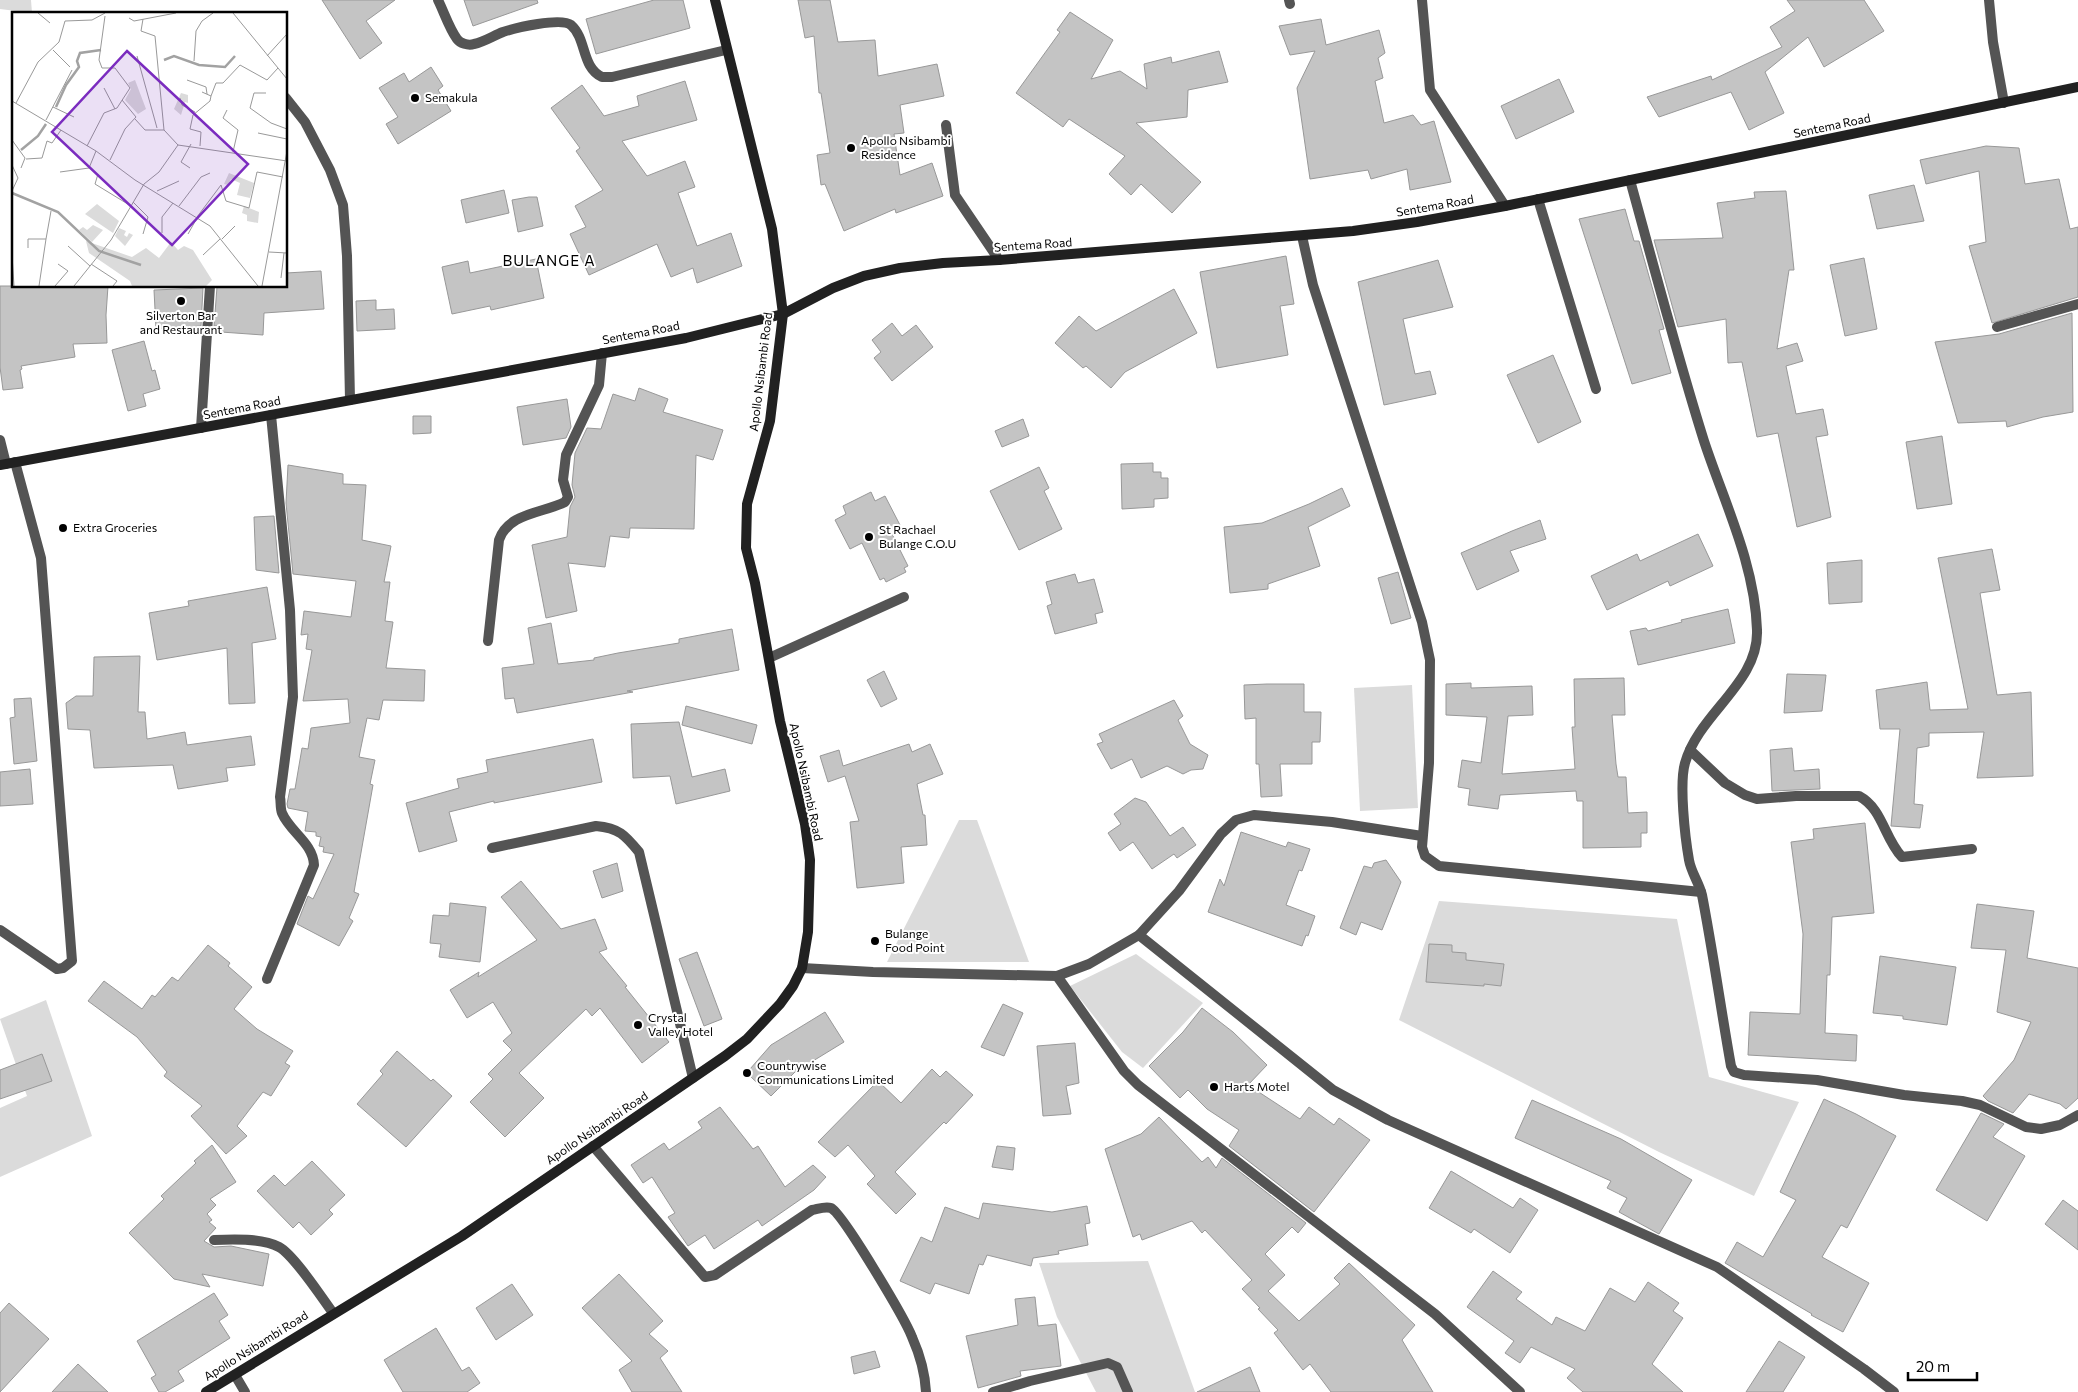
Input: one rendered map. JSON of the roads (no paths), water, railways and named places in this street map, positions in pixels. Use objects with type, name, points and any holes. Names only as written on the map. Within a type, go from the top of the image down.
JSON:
[{"type":"main road","name":"Apollo Nsibambi Road","points":[[206,1392],[462,1236],[693,1078],[740,1044],[764,1022],[793,986],[802,968],[808,932],[810,860],[805,824],[780,721],[755,583],[746,548],[747,504],[770,421],[783,314],[772,229],[715,0]]},
{"type":"main road","name":"Sentema Road","points":[[7,464],[686,338],[783,314],[833,288],[864,276],[900,268],[943,263],[1302,236],[1417,222],[1505,206],[2078,87]]},
{"type":"street","points":[[438,0],[457,40],[467,45],[504,32],[544,24],[561,22],[571,25],[580,39],[591,68],[602,77],[612,77],[726,50]]},
{"type":"street","points":[[1422,0],[1430,90],[1505,206]]},
{"type":"street","points":[[1988,0],[1992,42],[2004,103]]},
{"type":"street","points":[[288,101],[305,122],[330,170],[343,205],[347,256],[350,400]]},
{"type":"street","points":[[946,125],[956,194],[999,260]]},
{"type":"street","points":[[1630,180],[1704,440],[1750,574],[1757,630],[1756,651],[1745,674],[1694,741],[1685,763],[1681,783],[1689,862],[1701,892],[1731,1066],[1734,1072],[1744,1075],[1817,1080],[1904,1095],[1962,1101],[1980,1105],[2026,1127],[2041,1129],[2060,1125],[2078,1115]]},
{"type":"street","points":[[1538,199],[1596,389]]},
{"type":"street","points":[[1302,236],[1313,285],[1422,622],[1430,660],[1429,763],[1422,836],[1422,847],[1425,856],[1439,866],[1701,892]]},
{"type":"street","points":[[202,428],[210,288]]},
{"type":"street","points":[[1997,327],[2078,304]]},
{"type":"street","points":[[488,641],[499,540],[502,531],[524,516],[565,502],[568,497],[564,480],[566,455],[599,385],[602,353]]},
{"type":"street","points":[[267,979],[314,866],[314,858],[309,849],[282,812],[280,797],[292,687],[290,610],[271,415]]},
{"type":"street","points":[[0,440],[41,558],[72,961],[63,968],[57,968],[0,930]]},
{"type":"street","points":[[768,658],[904,597]]},
{"type":"street","points":[[1690,750],[1725,783],[1744,795],[1757,799],[1796,796],[1859,796],[1876,809],[1893,846],[1902,857],[1972,849]]},
{"type":"street","points":[[802,968],[872,972],[1057,976],[1088,964],[1139,935],[1179,891],[1221,834],[1236,820],[1254,815],[1332,822],[1422,836]]},
{"type":"street","points":[[492,848],[596,826],[611,827],[626,836],[639,852],[693,1078]]},
{"type":"street","points":[[1139,935],[1333,1090],[1388,1120],[1717,1267],[1894,1392]]},
{"type":"street","points":[[1057,976],[1124,1071],[1138,1085],[1435,1314],[1520,1392]]},
{"type":"street","points":[[593,1146],[705,1277],[715,1275],[812,1210],[825,1207],[833,1209],[846,1225],[886,1288],[912,1336],[924,1370],[926,1392]]},
{"type":"street","points":[[214,1240],[244,1238],[280,1247],[299,1267],[333,1313]]},
{"type":"street","points":[[993,1392],[1030,1381],[1108,1363],[1117,1367],[1128,1392]]},
{"type":"street","points":[[235,1375],[245,1392]]},
{"type":"place","name":"Semakula","points":[[415,98]]},
{"type":"place","name":"Apollo Nsibambi Residence","points":[[851,148]]},
{"type":"place","name":"Silverton Bar and Restaurant","points":[[181,301]]},
{"type":"place","name":"Extra Groceries","points":[[63,528]]},
{"type":"place","name":"St Rachael Bulange C.O.U","points":[[869,537]]},
{"type":"place","name":"Bulange Food Point","points":[[875,941]]},
{"type":"place","name":"Crystal Valley Hotel","points":[[638,1025]]},
{"type":"place","name":"Countrywise Communications Limited","points":[[747,1073]]},
{"type":"place","name":"Harts Motel","points":[[1214,1087]]},
{"type":"district","name":"BULANGE A","points":[[549,261]]}]
